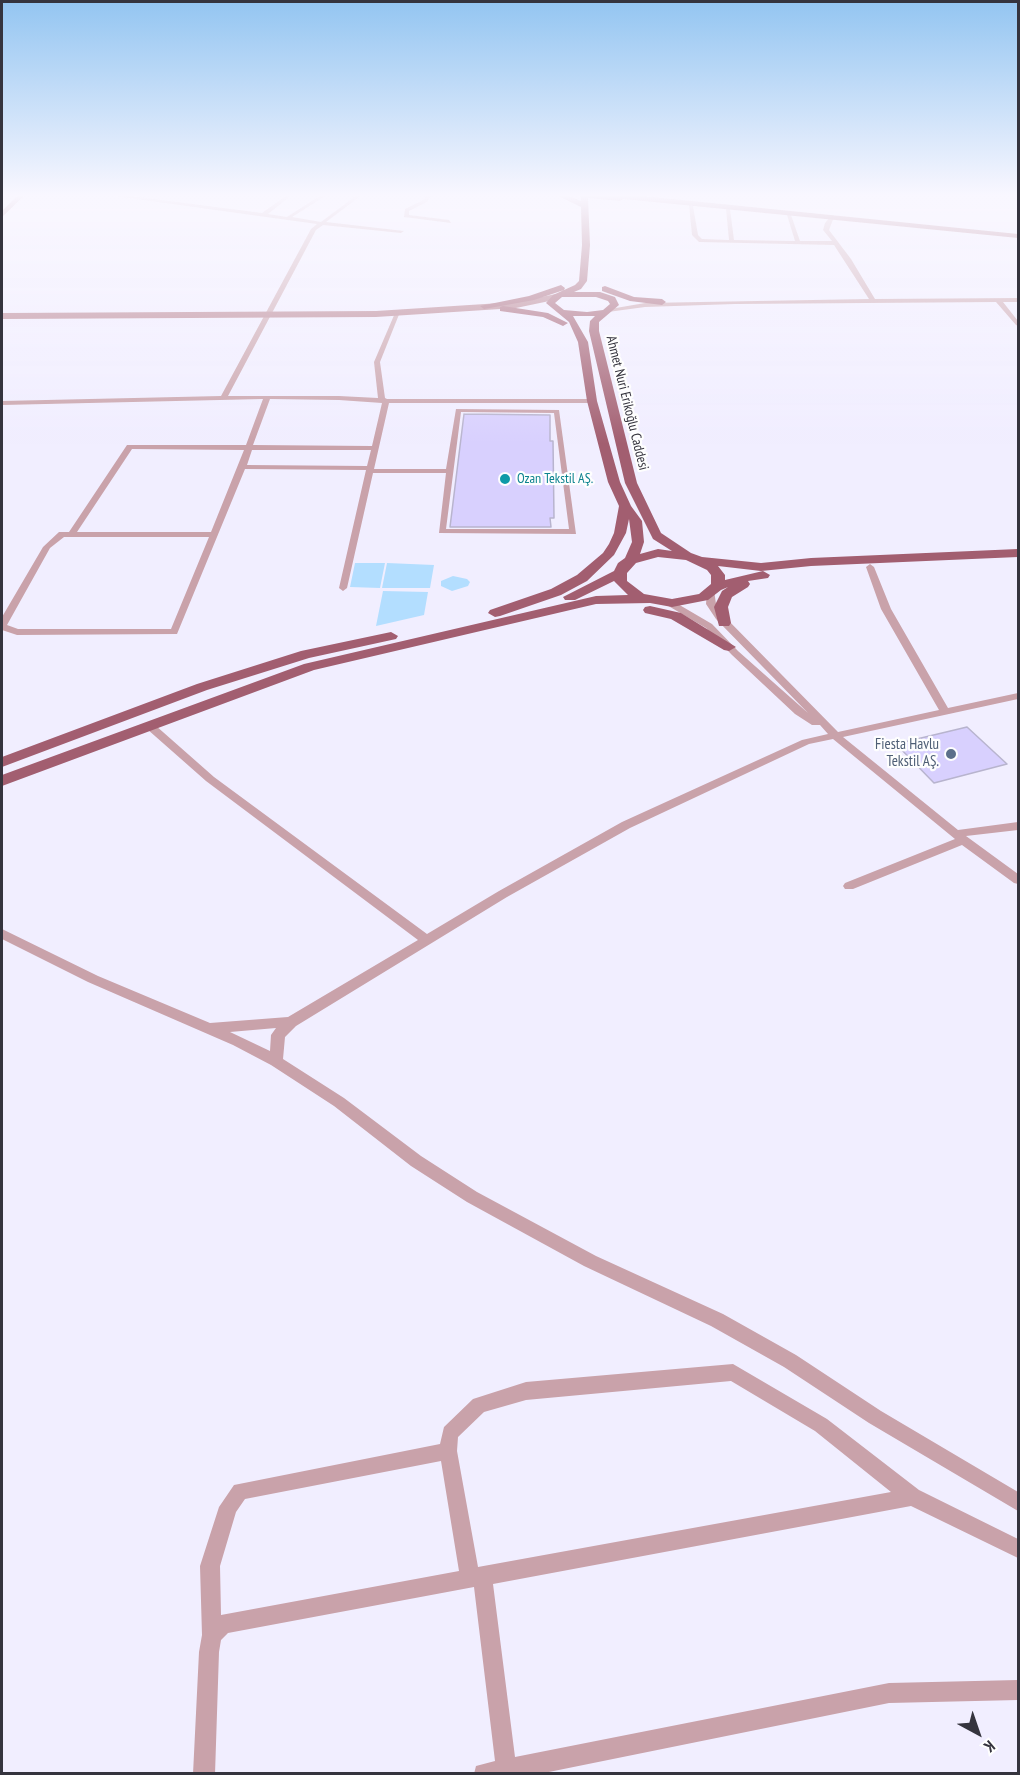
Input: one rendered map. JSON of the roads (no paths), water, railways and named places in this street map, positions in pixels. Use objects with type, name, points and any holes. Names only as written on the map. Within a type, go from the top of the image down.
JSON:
[{"type":"main road","points":[[484,306],[516,302],[553,292],[575,278]]},
{"type":"main road","points":[[560,296],[581,284],[582,278]]},
{"type":"main road","points":[[563,313],[586,315],[614,308],[615,302],[605,296],[596,285],[627,297],[659,303]]},
{"type":"main road","points":[[560,296],[583,293],[605,296]]},
{"type":"main road","name":"Ahmet Nuri Erikoğlu Caddesi","points":[[560,296],[550,303],[573,321],[583,342],[592,401],[614,482],[625,506],[636,521],[638,542],[631,560]]},
{"type":"main road","points":[[594,331],[602,321],[614,314],[659,303]]},
{"type":"main road","points":[[495,308],[554,318],[570,328],[583,342]]},
{"type":"main road","name":"Ahmet Nuri Erikoğlu Caddesi","points":[[608,311],[595,321],[594,331],[631,483],[657,536],[689,556]]},
{"type":"main road","points":[[495,613],[556,592],[582,578],[608,555],[615,544],[620,533],[625,506]]},
{"type":"main road","points":[[646,514],[674,537],[719,555],[753,561],[812,562]]},
{"type":"main road","points":[[649,599],[629,590],[621,582],[620,573],[623,566],[631,560],[658,553],[689,556],[712,567],[718,575],[718,584],[713,590]]},
{"type":"main road","points":[[702,561],[750,567],[1018,553]]},
{"type":"main road","points":[[2,781],[309,667],[596,600],[689,601],[744,578],[775,574],[1018,560]]},
{"type":"main road","points":[[2,762],[202,687],[306,654],[567,598],[620,573]]},
{"type":"main road","points":[[724,623],[721,608],[728,594],[744,584],[775,574]]},
{"type":"main road","points":[[538,615],[606,607],[634,607],[662,611],[691,623],[729,647]]},
{"type":"street","points":[[223,398],[287,278]]},
{"type":"street","points":[[858,278],[873,302]]},
{"type":"street","points":[[398,313],[516,304],[560,296]]},
{"type":"street","points":[[605,296],[659,303],[1018,300]]},
{"type":"street","points":[[998,300],[1018,324]]},
{"type":"street","points":[[608,311],[659,303]]},
{"type":"street","points":[[2,316],[267,316],[495,308],[531,308],[563,313]]},
{"type":"street","points":[[386,401],[382,399],[377,362],[398,313]]},
{"type":"street","points":[[1009,313],[1018,313]]},
{"type":"street","points":[[214,535],[73,532],[56,537],[47,547],[2,624],[3,627],[17,632],[174,632],[214,535],[242,467],[267,397]]},
{"type":"street","points":[[2,403],[267,397],[339,398],[556,411],[573,532],[442,531],[448,471],[459,406]]},
{"type":"street","points":[[343,588],[386,401]]},
{"type":"street","points":[[459,406],[592,401]]},
{"type":"street","points":[[73,532],[130,447],[375,448]]},
{"type":"street","points":[[242,467],[448,471]]},
{"type":"street","points":[[870,567],[886,609],[945,711]]},
{"type":"street","points":[[713,590],[712,608],[724,623],[837,737],[959,837],[1018,880]]},
{"type":"street","points":[[668,602],[701,619],[799,712],[837,737]]},
{"type":"street","points":[[276,1061],[278,1035],[291,1022],[626,825],[806,742],[1018,696]]},
{"type":"street","points":[[151,727],[210,779],[428,940]]},
{"type":"street","points":[[849,886],[959,837],[1018,826]]},
{"type":"street","points":[[2,934],[93,979],[238,1041],[276,1061],[339,1102],[416,1161],[472,1197],[590,1261],[717,1320],[790,1361],[875,1417],[1018,1502]]},
{"type":"street","points":[[208,1029],[291,1022]]},
{"type":"street","points":[[507,1771],[476,1578],[448,1451],[450,1433],[479,1405],[526,1391],[732,1372],[821,1425],[912,1497],[1018,1549]]},
{"type":"street","points":[[204,1773],[209,1652],[212,1635],[210,1566],[228,1507],[240,1491],[448,1451]]},
{"type":"street","points":[[212,1635],[223,1624],[912,1497]]},
{"type":"street","points":[[484,1773],[507,1771],[889,1693],[1018,1690]]},
{"type":"water","points":[[355,563],[385,563],[380,588],[350,587]]},
{"type":"water","points":[[387,563],[434,565],[430,588],[382,588]]},
{"type":"water","points":[[453,576],[467,579],[470,582],[468,586],[452,591],[441,586],[441,581]]},
{"type":"water","points":[[383,591],[428,592],[424,615],[376,626]]},
{"type":"place","name":"Ozan Tekstil AŞ.","points":[[505,479]]},
{"type":"place","name":"Fiesta Havlu Tekstil AŞ.","points":[[951,754]]}]
